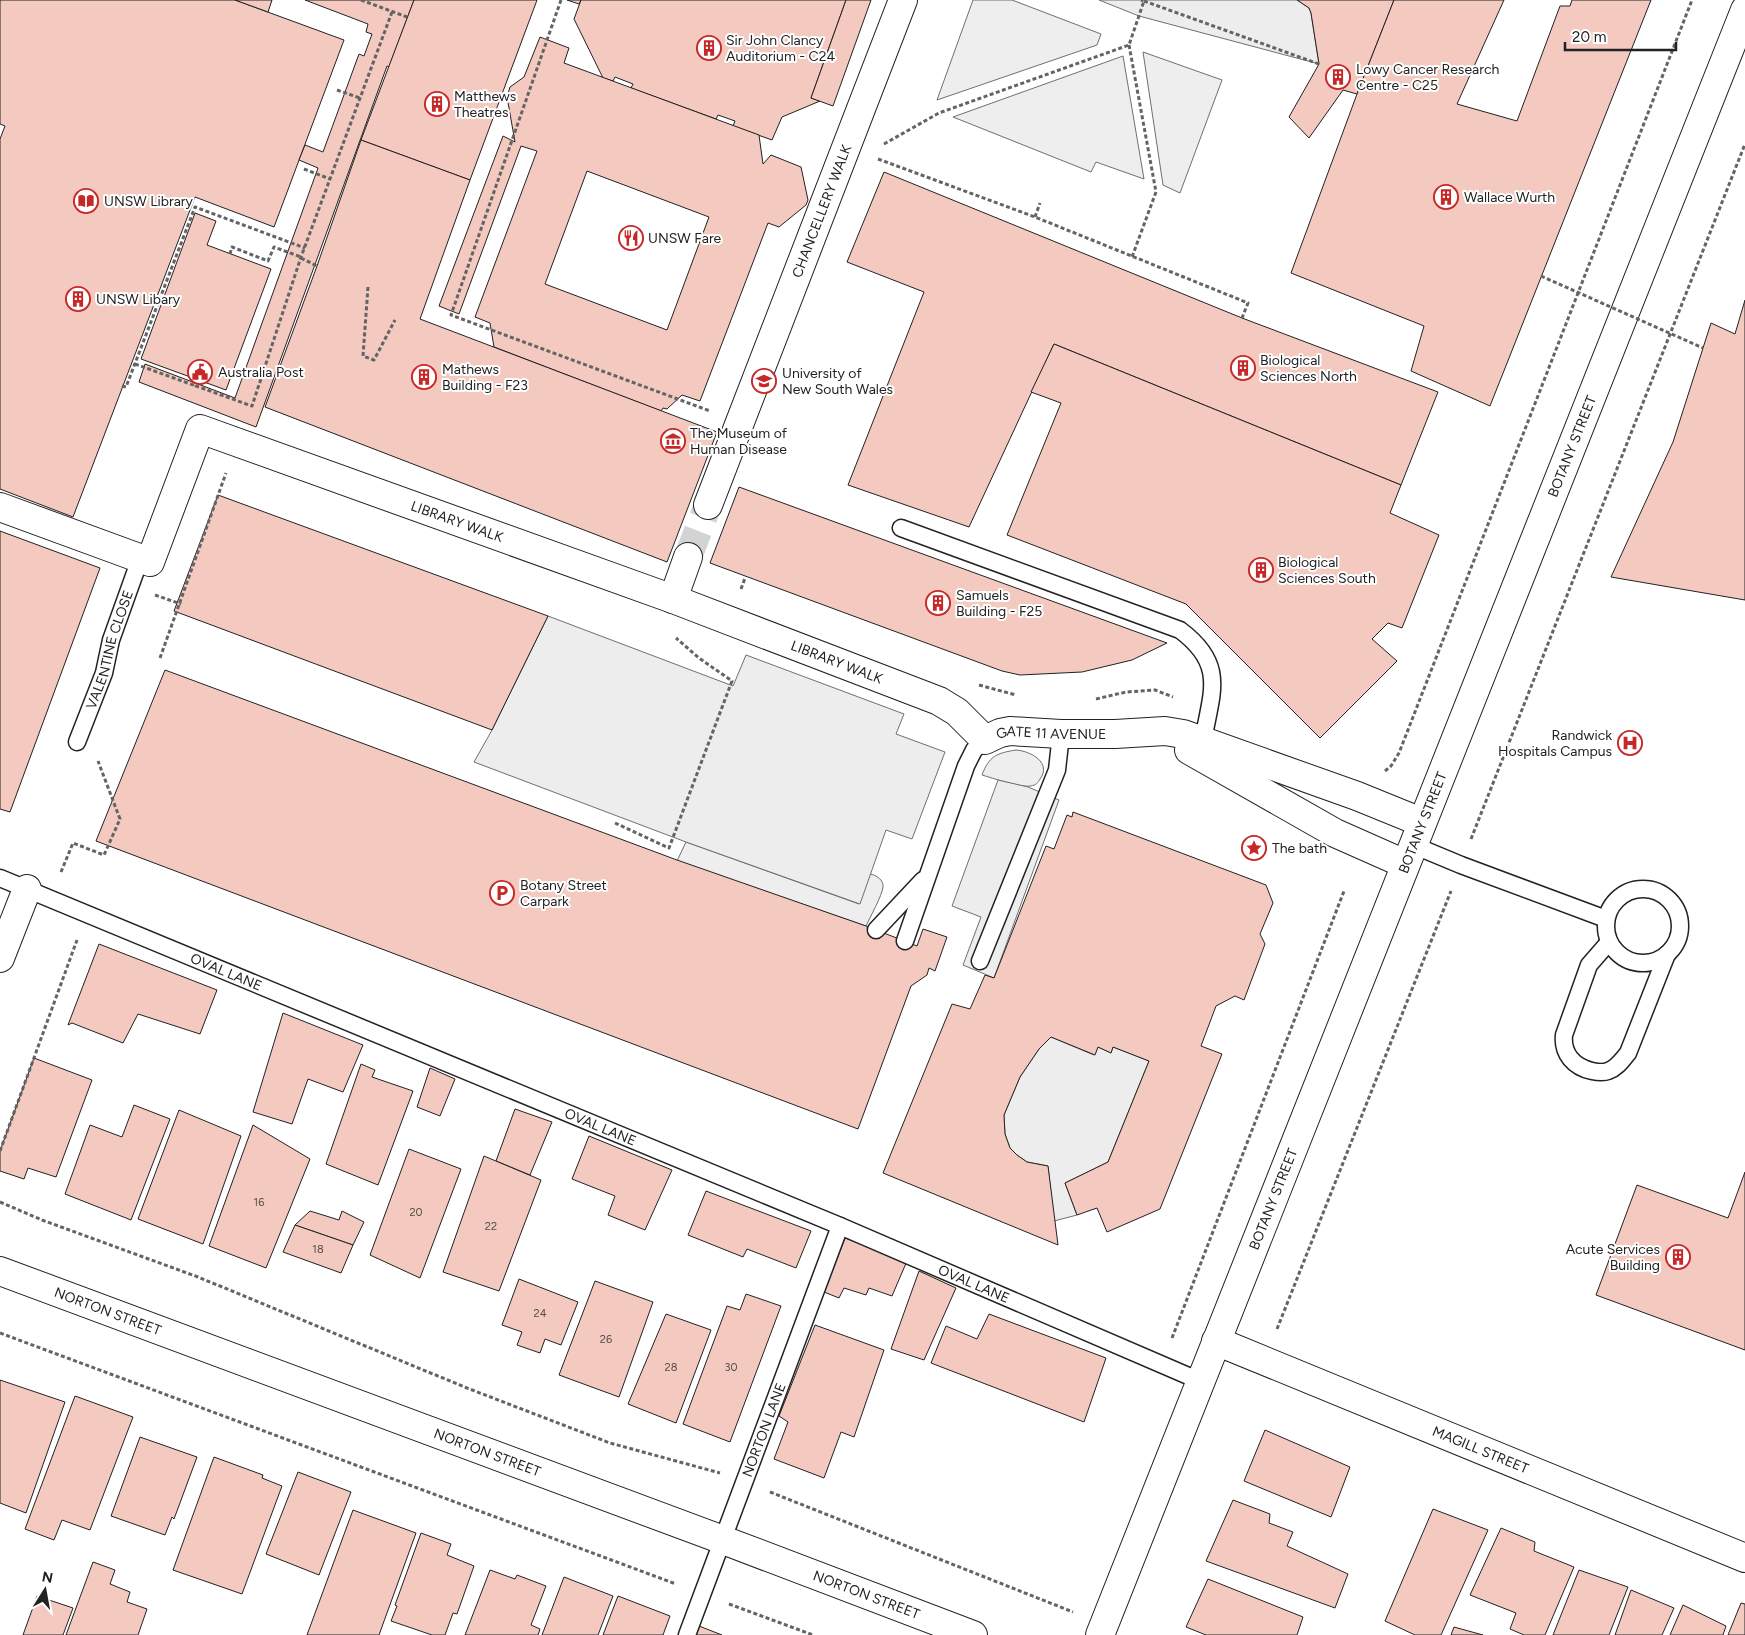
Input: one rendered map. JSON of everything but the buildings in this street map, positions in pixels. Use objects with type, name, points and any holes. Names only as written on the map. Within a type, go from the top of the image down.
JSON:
[{"type":"street","name":"CHANCELLERY WALK","points":[[708,505],[739,422],[856,151],[903,0]]},
{"type":"street","name":"BOTANY STREET","points":[[1102,1630],[1745,10]]},
{"type":"street","name":"LIBRARY WALK","points":[[140,559],[150,562],[200,429],[673,599],[939,701],[957,712],[985,740]]},
{"type":"street","points":[[0,506],[140,559]]},
{"type":"street","points":[[673,599],[688,557]]},
{"type":"street","name":"GATE 11 AVENUE","points":[[985,740],[1000,733],[1010,731],[1061,734],[1115,734],[1169,731],[1183,734],[1202,749],[1335,833],[1356,844],[1413,844]]},
{"type":"street","name":"GATE 11 AVENUE","points":[[1202,749],[1357,796],[1413,844]]},
{"type":"street","points":[[0,958],[39,894]]},
{"type":"street","name":"NORTON STREET","points":[[0,1271],[973,1635]]},
{"type":"street","name":"MAGILL STREET","points":[[1216,1341],[1745,1558]]},
{"type":"lane","points":[[901,528],[1180,630],[1206,656],[1211,668],[1213,684],[1202,749]]},
{"type":"lane","name":"VALENTINE CLOSE","points":[[78,742],[104,673],[111,640],[140,559]]},
{"type":"lane","points":[[980,961],[1057,770],[1061,734]]},
{"type":"lane","name":"GATE 11 AVENUE","points":[[905,941],[966,766],[972,754],[985,740]]},
{"type":"lane","points":[[1413,844],[1461,865],[1606,919]]},
{"type":"lane","name":"GATE 11 AVENUE","points":[[876,930],[927,876]]},
{"type":"lane","name":"OVAL LANE","points":[[0,878],[840,1226],[1200,1381]]},
{"type":"lane","points":[[1609,942],[1590,965],[1564,1035],[1564,1046],[1568,1055],[1576,1064],[1598,1072],[1610,1070],[1620,1063],[1628,1053],[1667,954],[1676,942],[1680,926],[1678,914],[1673,904],[1665,895],[1648,889],[1626,892],[1612,904],[1606,919],[1606,933],[1614,950],[1635,962],[1654,962],[1667,954]]},
{"type":"lane","name":"NORTON LANE","points":[[687,1635],[840,1226]]},
{"type":"path","points":[[361,0],[407,17]]},
{"type":"path","points":[[561,0],[451,315],[739,422]]},
{"type":"path","points":[[1376,773],[1384,772],[1391,766],[1399,753],[1692,0]]},
{"type":"path","points":[[1132,257],[1156,192],[1129,45],[1143,1],[1319,64]]},
{"type":"path","points":[[135,364],[158,369],[196,386],[252,406],[304,248],[392,12]]},
{"type":"path","points":[[856,151],[939,113],[1129,45]]},
{"type":"path","points":[[337,90],[360,98]]},
{"type":"path","points":[[1491,788],[1745,144]]},
{"type":"path","points":[[856,151],[1035,217],[1248,304],[1242,318]]},
{"type":"path","points":[[304,169],[330,180]]},
{"type":"path","points":[[1035,217],[1040,203]]},
{"type":"path","points":[[122,386],[126,387],[195,207],[304,248]]},
{"type":"path","points":[[230,254],[232,247],[268,261],[274,247],[317,266]]},
{"type":"path","points":[[1541,276],[1703,348]]},
{"type":"path","points":[[368,287],[363,356],[374,360],[395,320]]},
{"type":"path","points":[[196,386],[198,379]]},
{"type":"path","points":[[160,658],[181,604],[227,470]]},
{"type":"path","points":[[738,595],[745,578]]},
{"type":"path","points":[[615,823],[669,848],[732,681],[699,658],[672,634]]},
{"type":"path","points":[[975,684],[1018,696]]},
{"type":"path","points":[[1094,699],[1126,692],[1155,690],[1208,711]]},
{"type":"path","points":[[39,894],[73,843],[104,855],[120,819],[94,752]]},
{"type":"path","points":[[1171,1341],[1344,891]]},
{"type":"path","points":[[0,1151],[87,914]]},
{"type":"path","points":[[1264,1360],[1436,927]]},
{"type":"path","points":[[0,1202],[42,1220],[198,1277],[458,1384],[610,1443],[722,1474],[744,1484],[776,1494],[1102,1630]]},
{"type":"path","points":[[0,1333],[813,1635]]},
{"type":"shaded area","points":[[973,0],[1012,0],[1101,34],[1097,45],[937,100]]},
{"type":"shaded area","points":[[1099,0],[1297,0],[1309,8],[1311,13],[1319,64],[1139,16]]},
{"type":"shaded area","points":[[1143,52],[1222,80],[1180,193],[1163,185]]},
{"type":"shaded area","points":[[1123,56],[1144,179],[1096,162],[1091,172],[953,117]]},
{"type":"shaded area","points":[[548,616],[733,686],[746,655],[904,714],[896,734],[945,752],[912,839],[886,830],[860,904],[686,842],[474,762],[492,730]]},
{"type":"shaded area","points":[[1016,750],[1033,755],[1042,763],[1043,773],[1037,784],[1021,786],[982,775],[994,756]]},
{"type":"shaded area","points":[[998,780],[1028,787],[1059,800],[994,978],[963,965],[981,917],[952,906]]},
{"type":"shaded area","points":[[686,842],[859,904],[870,874],[881,880],[883,884],[882,891],[866,926],[677,861]]},
{"type":"shaded area","points":[[1051,1037],[1094,1055],[1098,1047],[1111,1053],[1113,1047],[1149,1061],[1108,1162],[1065,1183],[1077,1215],[1054,1221],[1048,1166],[1027,1162],[1010,1148],[1005,1134],[1004,1115],[1020,1077],[1039,1049]]},
{"type":"tunnel","points":[[688,557],[708,505]]},
{"type":"place","name":"Sir John Clancy Auditorium - C24","points":[[709,48]]},
{"type":"place","name":"Lowy Cancer Research Centre - C25","points":[[1338,77]]},
{"type":"place","name":"Matthews Theatres","points":[[437,104]]},
{"type":"place","name":"Wallace Wurth","points":[[1446,197]]},
{"type":"place","name":"UNSW Library","points":[[86,201]]},
{"type":"place","name":"UNSW Fare","points":[[631,238]]},
{"type":"place","name":"UNSW Libary","points":[[78,299]]},
{"type":"place","name":"Biological Sciences North","points":[[1243,368]]},
{"type":"place","name":"Australia Post","points":[[200,372]]},
{"type":"place","name":"Mathews Building - F23","points":[[424,377]]},
{"type":"place","name":"University of New South Wales","points":[[764,381]]},
{"type":"place","name":"The Museum of Human Disease","points":[[673,441]]},
{"type":"place","name":"Biological Sciences South","points":[[1261,570]]},
{"type":"place","name":"Samuels Building - F25","points":[[938,603]]},
{"type":"place","name":"Randwick Hospitals Campus","points":[[1630,743]]},
{"type":"place","name":"The bath","points":[[1254,848]]},
{"type":"place","name":"Botany Street Carpark","points":[[502,893]]},
{"type":"place","name":"Acute Services Building","points":[[1678,1257]]}]
